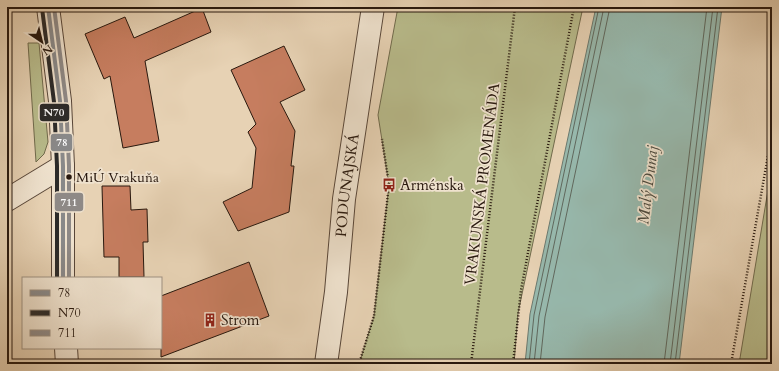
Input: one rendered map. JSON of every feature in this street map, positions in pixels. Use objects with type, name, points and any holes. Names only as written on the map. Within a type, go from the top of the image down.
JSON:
[{"type":"street","points":[[48,7],[60,101],[63,166],[63,277]]},
{"type":"street","name":"PODUNAJSKÁ","points":[[326,364],[336,292],[344,199],[374,7]]},
{"type":"street","points":[[7,200],[63,166]]},
{"type":"street","points":[[66,349],[67,364]]},
{"type":"path","name":"VRAKUNSKÁ PROMENÁDA","points":[[471,364],[515,7]]},
{"type":"path","points":[[513,364],[521,290],[574,7]]},
{"type":"path","points":[[731,364],[772,133]]},
{"type":"path","points":[[359,364],[374,316],[389,185],[382,138]]},
{"type":"green space","points":[[398,7],[583,7],[518,313],[514,364],[359,364],[374,316],[389,185],[378,115]]},
{"type":"green space","points":[[28,43],[39,43],[48,142],[44,154],[36,162]]},
{"type":"green space","points":[[772,166],[772,364],[739,364]]},
{"type":"water","name":"Malý Dunaj","points":[[596,7],[722,7],[679,364],[525,364],[530,314]]},
{"type":"building","points":[[202,8],[211,32],[145,61],[159,141],[123,148],[110,76],[104,79],[85,34],[125,17],[134,38]]},
{"type":"building","points":[[284,46],[305,90],[280,102],[295,131],[291,166],[294,166],[289,212],[238,231],[223,202],[252,188],[256,148],[248,132],[256,124],[231,70]]},
{"type":"building","points":[[102,186],[130,186],[131,210],[147,209],[148,242],[143,242],[144,277],[119,277],[119,257],[104,257]]},
{"type":"building","name":"Strom","points":[[249,262],[269,316],[161,357],[162,296]]},
{"type":"transit line","name":"78","points":[[48,7],[60,101],[63,166],[63,277]]},
{"type":"transit line","name":"711","points":[[54,7],[66,101],[69,166],[69,277]]},
{"type":"transit line","name":"N70","points":[[42,8],[54,102],[57,166],[57,277]]},
{"type":"place","name":"MiÚ Vrakuňa","points":[[69,177]]},
{"type":"place","name":"Arménska","points":[[389,185]]},
{"type":"place","name":"Strom","points":[[210,320]]}]
